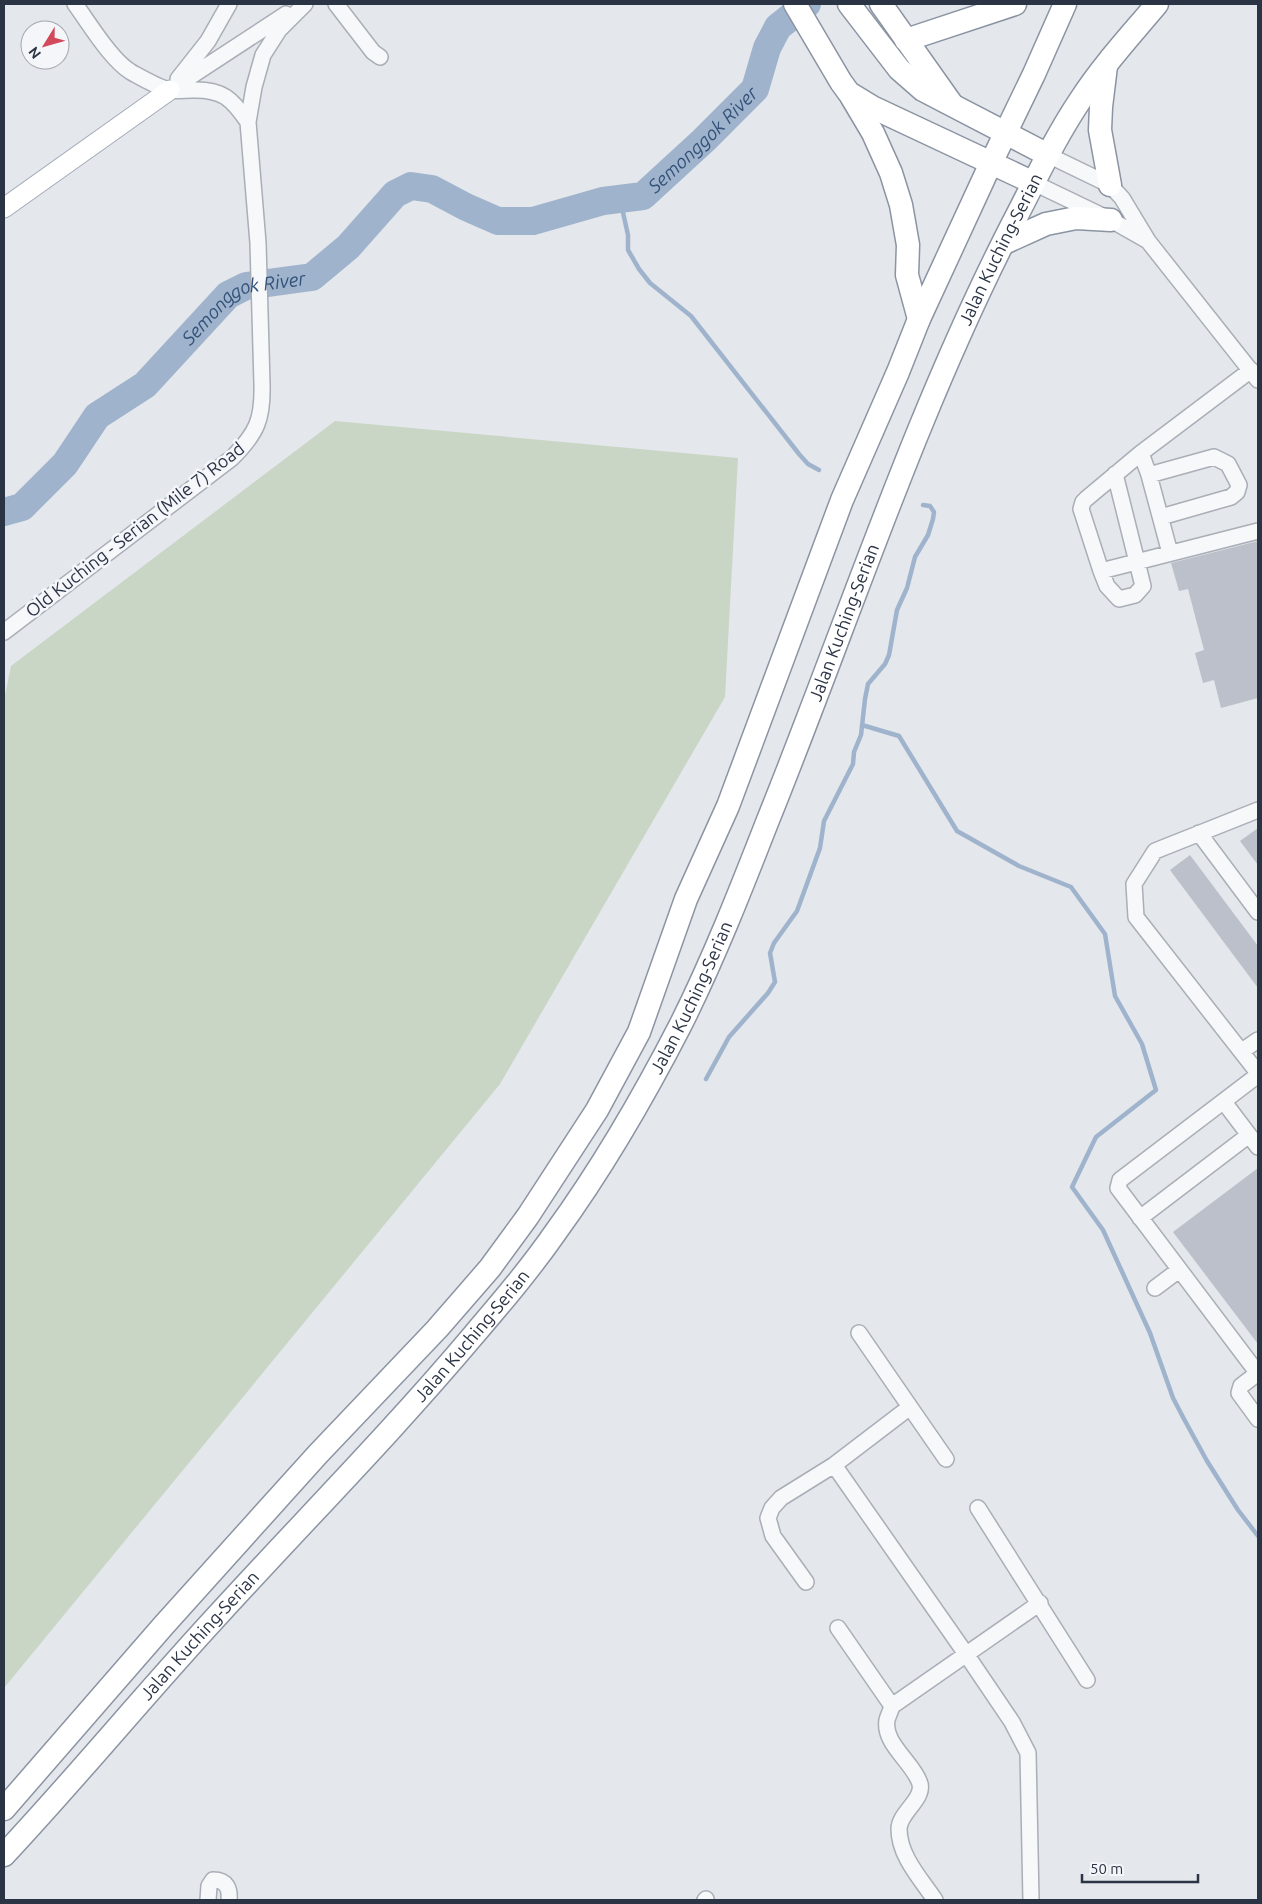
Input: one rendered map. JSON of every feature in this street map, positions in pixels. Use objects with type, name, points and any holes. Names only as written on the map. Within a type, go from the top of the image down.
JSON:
[{"type":"highway","points":[[795,4],[873,133],[891,173],[908,245],[908,275],[919,319]]},
{"type":"highway","points":[[881,4],[955,108]]},
{"type":"highway","points":[[906,40],[1015,4]]},
{"type":"highway","name":"Jalan Kuching-Serian","points":[[4,1809],[247,1532],[318,1454],[438,1329],[490,1268],[545,1192],[597,1110],[639,1032],[686,899],[728,806],[842,500],[919,319],[1065,4]]},
{"type":"highway","name":"Jalan Kuching-Serian","points":[[4,1855],[217,1616],[439,1376],[541,1252],[596,1173],[638,1104],[678,1030],[719,943],[792,763],[911,453],[960,333],[1048,154],[1084,94],[1157,4]]},
{"type":"highway","points":[[852,9],[899,69],[923,90],[1048,154]]},
{"type":"highway","points":[[1106,65],[1100,130],[1110,185]]},
{"type":"highway","points":[[849,94],[872,107],[1034,183]]},
{"type":"highway","points":[[1004,243],[1046,224],[1076,218],[1111,220]]},
{"type":"main road","points":[[4,208],[170,90]]},
{"type":"street","points":[[75,4],[124,66],[133,73],[170,90],[200,90],[221,94],[229,98],[236,105],[248,122]]},
{"type":"street","points":[[170,90],[208,41],[229,4]]},
{"type":"street","points":[[170,90],[303,4]]},
{"type":"street","name":"Old Kuching - Serian (Mile 7) Road","points":[[4,632],[232,458],[247,443],[256,428],[262,406],[258,243],[248,122],[254,87],[263,55],[279,30],[303,4]]},
{"type":"street","points":[[336,4],[373,52],[380,57]]},
{"type":"street","points":[[1048,154],[1110,185],[1122,198],[1148,241],[1255,375],[1141,453],[1115,474],[1086,499],[1082,506],[1084,522],[1107,586],[1119,599],[1135,595],[1143,586],[1115,474]]},
{"type":"street","points":[[1034,183],[1111,220],[1148,241]]},
{"type":"street","points":[[1141,453],[1149,475],[1170,553]]},
{"type":"street","points":[[1149,475],[1214,457],[1228,464],[1239,485],[1237,492],[1231,497],[1161,517]]},
{"type":"street","points":[[1101,572],[1138,561],[1258,532]]},
{"type":"street","points":[[1254,1413],[1239,1393],[1241,1386],[1254,1376],[1256,1371],[1118,1188],[1120,1180],[1258,1074],[1136,917],[1134,884],[1155,851],[1258,810]]},
{"type":"street","points":[[1199,834],[1258,912]]},
{"type":"street","points":[[1242,1051],[1258,1040]]},
{"type":"street","points":[[1140,1218],[1254,1141],[1224,1102]]},
{"type":"street","points":[[1155,1288],[1179,1270]]},
{"type":"street","points":[[859,1333],[946,1459]]},
{"type":"street","points":[[806,1582],[773,1536],[768,1518],[772,1508],[781,1498],[834,1465],[910,1407]]},
{"type":"street","points":[[834,1465],[1012,1722],[1028,1753],[1031,1900]]},
{"type":"street","points":[[978,1508],[1040,1603],[1087,1680]]},
{"type":"street","points":[[935,1900],[904,1854],[900,1840],[899,1826],[920,1792],[920,1782],[890,1738],[886,1721],[892,1706],[1040,1603]]},
{"type":"street","points":[[838,1628],[892,1706]]},
{"type":"street","points":[[208,1900],[209,1886],[213,1880],[225,1883],[229,1891],[229,1900]]},
{"type":"green space","points":[[335,421],[738,458],[725,697],[500,1084],[4,1688],[4,700],[11,666]]},
{"type":"building","points":[[1258,541],[1258,698],[1221,708],[1214,680],[1203,683],[1195,653],[1204,650],[1188,589],[1179,591],[1171,563]]},
{"type":"building","points":[[1258,828],[1258,865],[1240,841]]},
{"type":"building","points":[[1190,855],[1258,946],[1258,988],[1170,870]]},
{"type":"building","points":[[1258,1168],[1258,1344],[1173,1232]]},
{"type":"waterway","name":"Semonggok River","points":[[4,512],[22,507],[65,464],[97,416],[145,385],[228,295],[246,286],[312,277],[348,247],[395,194],[411,186],[432,189],[498,221],[533,221],[603,201],[643,196],[704,140],[755,89],[767,48],[778,27],[807,4]]},
{"type":"waterway","points":[[620,199],[628,235],[628,250],[639,269],[650,283],[691,316],[799,454],[808,464],[819,470]]},
{"type":"waterway","points":[[706,1079],[729,1037],[768,993],[775,982],[770,953],[774,943],[797,911],[820,848],[824,821],[853,764],[854,752],[861,735],[868,684],[885,664],[889,655],[897,610],[907,588],[915,557],[928,535],[933,519],[934,512],[930,506],[923,505]]},
{"type":"waterway","points":[[862,725],[899,736],[957,831],[1019,866],[1071,887],[1105,934],[1115,996],[1142,1044],[1156,1090],[1096,1137],[1072,1187],[1103,1230],[1150,1333],[1173,1398],[1184,1419],[1207,1461],[1238,1510],[1258,1536]]}]
